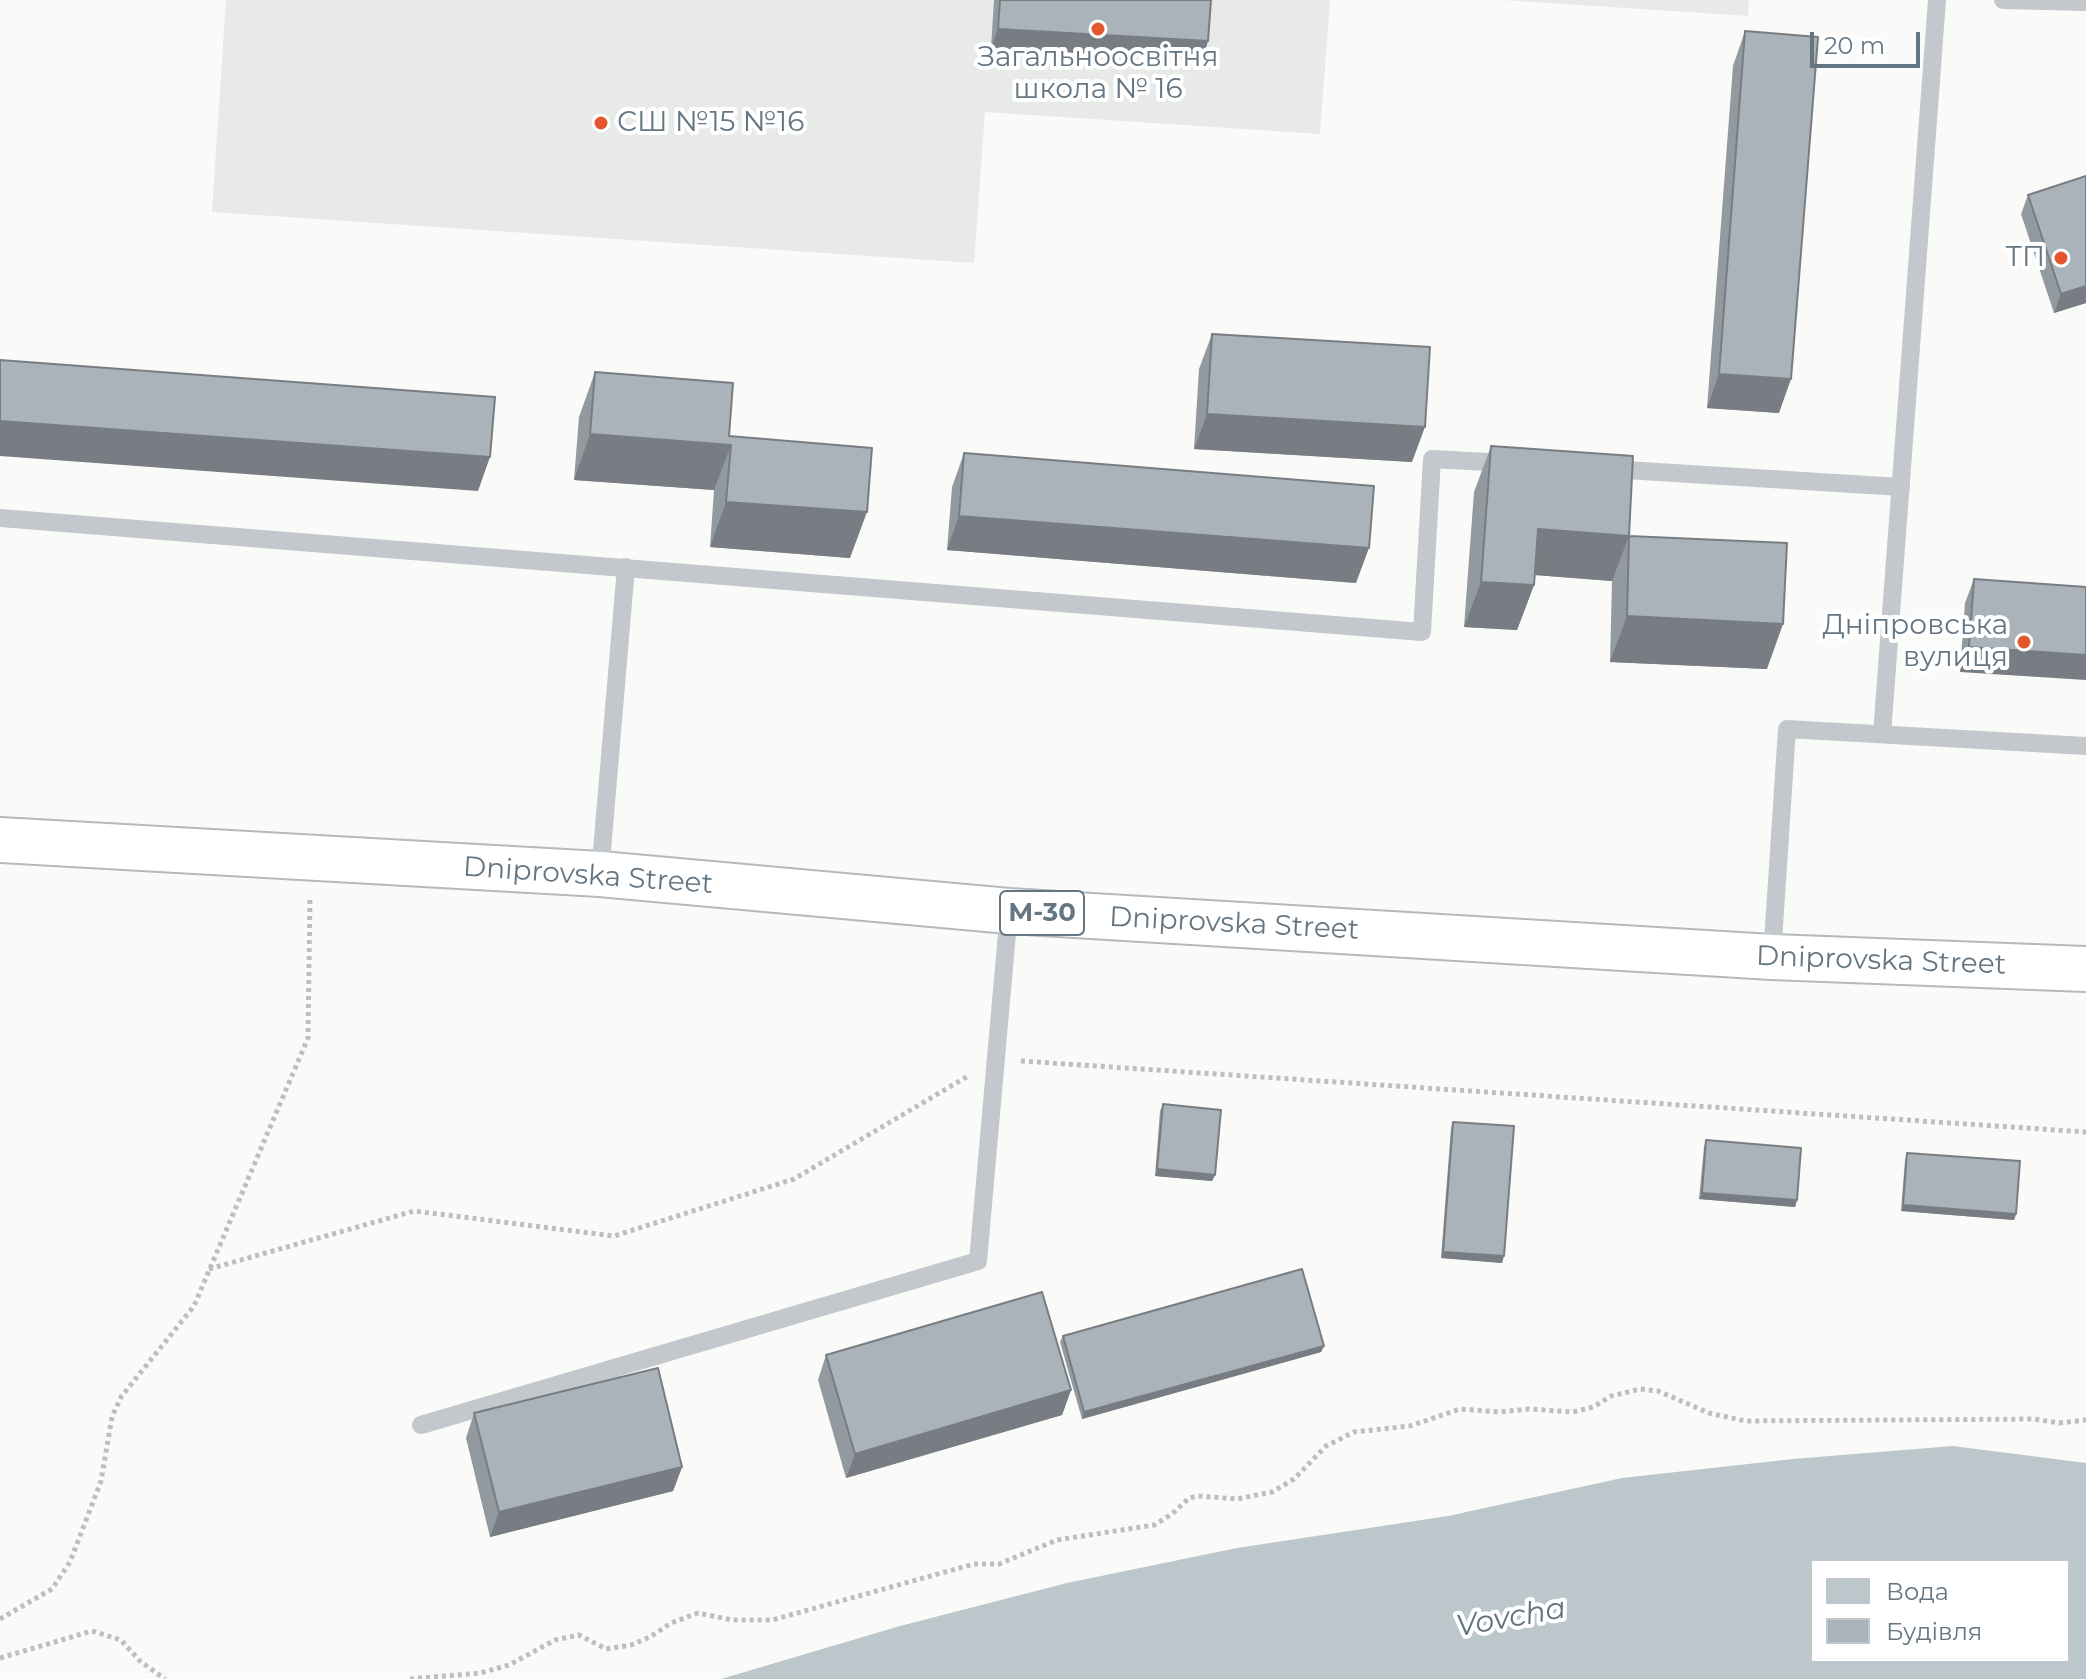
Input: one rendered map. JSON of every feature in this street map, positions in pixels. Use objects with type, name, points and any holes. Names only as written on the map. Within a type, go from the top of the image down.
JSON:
[{"type":"highway","name":"Dniprovska Street","points":[[0,840],[600,874],[1009,911],[1772,957],[2086,969]]},
{"type":"lane","points":[[1882,734],[1937,0]]},
{"type":"lane","points":[[2006,0],[2086,2]]},
{"type":"lane","points":[[0,518],[1422,632],[1432,459],[1526,464]]},
{"type":"lane","points":[[1588,468],[1901,487]]},
{"type":"lane","points":[[600,874],[626,567]]},
{"type":"lane","points":[[1772,957],[1787,729],[2086,746]]},
{"type":"lane","points":[[421,1425],[978,1261],[1009,911]]},
{"type":"path","points":[[0,1619],[52,1589],[70,1562],[101,1481],[112,1417],[121,1397],[194,1306],[308,1038],[310,858]]},
{"type":"path","points":[[209,1269],[414,1211],[614,1236],[794,1179],[995,1060],[2086,1132]]},
{"type":"path","points":[[410,1679],[480,1673],[509,1665],[555,1640],[579,1635],[606,1649],[631,1645],[671,1623],[698,1613],[732,1620],[772,1620],[974,1564],[999,1564],[1057,1540],[1154,1525],[1189,1498],[1217,1495],[1237,1499],[1272,1492],[1294,1479],[1326,1446],[1354,1432],[1410,1426],[1460,1409],[1573,1412],[1593,1407],[1611,1396],[1640,1389],[1658,1391],[1709,1413],[1745,1421],[2034,1419],[2059,1423],[2086,1420]]},
{"type":"path","points":[[0,1658],[92,1631],[121,1640],[140,1661],[165,1679]]},
{"type":"shaded area","name":"СШ №15 №16","points":[[226,0],[1330,0],[1320,134],[985,112],[974,263],[212,212]]},
{"type":"shaded area","points":[[1503,0],[1749,0],[1748,16]]},
{"type":"water","name":"Vovcha","points":[[1953,1446],[2086,1463],[2086,1679],[721,1679],[900,1626],[1067,1583],[1237,1548],[1448,1516],[1622,1478],[1793,1459]]},
{"type":"building","name":"Загальноосвітня школа № 16","points":[[1000,0],[1211,0],[1208,41],[998,29]]},
{"type":"building","points":[[1745,31],[1818,37],[1791,379],[1719,374]]},
{"type":"building","name":"ТП","points":[[2086,176],[2086,286],[2061,294],[2028,195]]},
{"type":"building","points":[[1212,334],[1430,347],[1425,427],[1207,414]]},
{"type":"building","points":[[0,360],[495,397],[490,457],[0,421]]},
{"type":"building","points":[[595,372],[733,383],[729,436],[872,448],[867,512],[726,502],[731,445],[590,434]]},
{"type":"building","points":[[1491,446],[1633,456],[1629,536],[1538,529],[1534,585],[1481,582]]},
{"type":"building","points":[[964,453],[1374,486],[1369,548],[959,516]]},
{"type":"building","points":[[1629,536],[1787,543],[1783,624],[1627,616]]},
{"type":"building","points":[[1974,579],[2086,587],[2086,655],[1969,647]]},
{"type":"building","points":[[1163,1104],[1221,1110],[1215,1175],[1157,1169]]},
{"type":"building","points":[[1453,1122],[1514,1126],[1504,1256],[1443,1252]]},
{"type":"building","points":[[1706,1140],[1801,1148],[1797,1200],[1702,1193]]},
{"type":"building","points":[[1907,1153],[2020,1161],[2016,1214],[1903,1205]]},
{"type":"building","points":[[1302,1269],[1324,1346],[1084,1412],[1063,1336]]},
{"type":"building","points":[[1042,1292],[1071,1390],[855,1454],[826,1355]]},
{"type":"building","points":[[658,1368],[682,1467],[499,1512],[474,1413]]},
{"type":"place","name":"Загальноосвітня школа № 16","points":[[1098,29]]},
{"type":"place","name":"СШ №15 №16","points":[[601,123]]},
{"type":"place","name":"ТП","points":[[2061,258]]},
{"type":"place","name":"Дніпровська вулиця","points":[[2024,642]]}]
